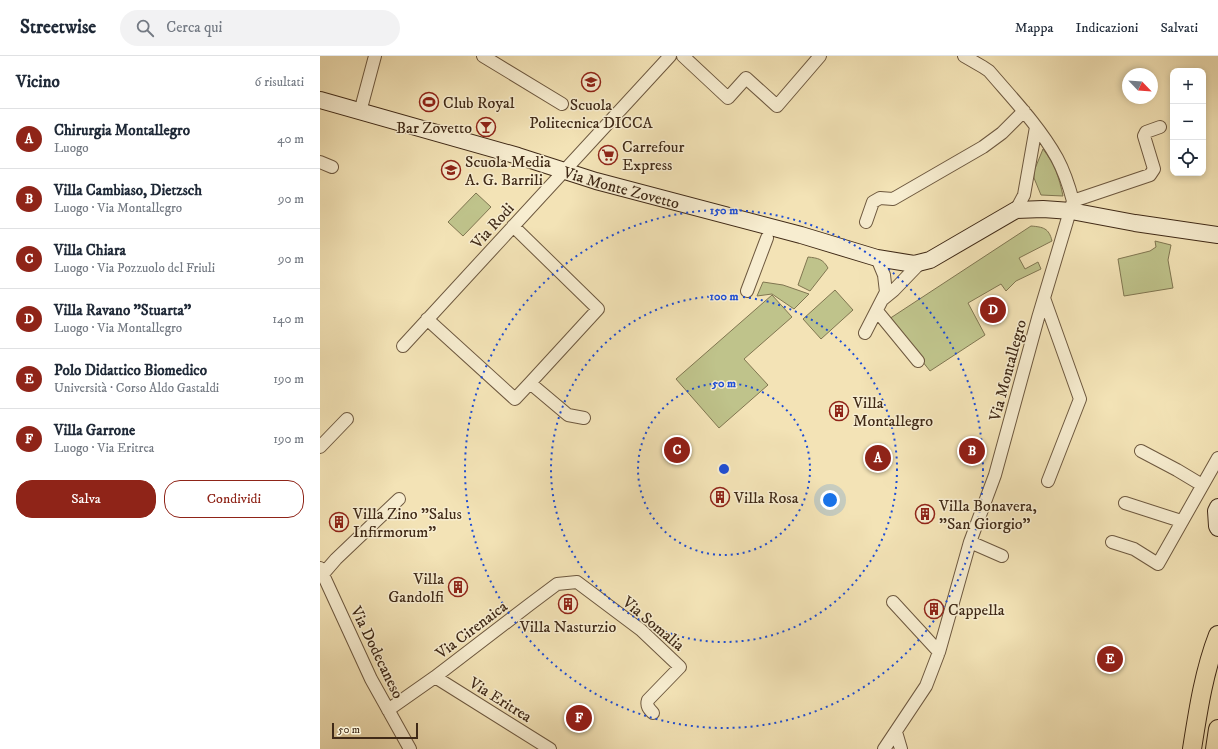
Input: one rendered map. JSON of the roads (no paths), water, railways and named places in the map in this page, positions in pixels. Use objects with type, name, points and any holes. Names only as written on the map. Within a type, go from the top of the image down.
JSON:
[{"type":"main road","points":[[1192,749],[1205,677],[1218,635]]},
{"type":"main road","points":[[1215,749],[1218,729]]},
{"type":"street","points":[[360,112],[375,56]]},
{"type":"street","points":[[483,56],[562,104]]},
{"type":"street","name":"Via Rodi","points":[[403,346],[670,56]]},
{"type":"street","points":[[683,56],[728,98],[746,78],[777,106],[820,56]]},
{"type":"street","points":[[964,56],[988,71],[1024,111],[1036,127],[1057,158],[1068,184],[1072,206],[1150,175],[1154,169],[1144,136],[1146,132],[1160,127]]},
{"type":"street","name":"Via Monte Zovetto","points":[[320,100],[510,154],[596,181],[801,235],[878,258],[914,264],[930,260],[1016,210],[1072,206],[1091,214],[1135,223],[1218,236]]},
{"type":"street","points":[[866,222],[873,202],[880,198],[893,198],[983,146],[1002,133],[1024,111]]},
{"type":"street","points":[[1016,210],[1024,195],[1036,127]]},
{"type":"street","points":[[320,162],[332,167]]},
{"type":"street","name":"Via Montallegro","points":[[884,749],[926,686],[939,652],[970,542],[995,475],[1044,298],[1072,206]]},
{"type":"street","points":[[427,319],[514,399],[530,383],[598,309],[513,226]]},
{"type":"street","points":[[747,291],[767,238]]},
{"type":"street","name":"Via Monte Zovetto","points":[[865,333],[886,292],[884,275],[878,258]]},
{"type":"street","name":"Via Monte Zovetto","points":[[883,299],[894,290],[921,262]]},
{"type":"street","name":"Via Montallegro","points":[[1044,298],[1080,399],[1048,481]]},
{"type":"street","points":[[877,311],[918,361]]},
{"type":"street","points":[[530,383],[568,414],[584,418]]},
{"type":"street","points":[[320,447],[347,418]]},
{"type":"street","points":[[1141,450],[1202,485]]},
{"type":"street","points":[[1112,542],[1134,549],[1158,564],[1218,458]]},
{"type":"street","points":[[321,571],[336,559],[399,499]]},
{"type":"street","points":[[1125,503],[1181,521]]},
{"type":"street","points":[[1218,506],[1216,511],[1218,528]]},
{"type":"street","points":[[970,542],[1002,556]]},
{"type":"street","name":"Via Dodecaneso","points":[[321,571],[371,679],[410,749]]},
{"type":"street","name":"Via Cirenaica","points":[[388,710],[435,677],[557,584],[577,582]]},
{"type":"street","name":"Via Somalia","points":[[577,582],[641,630],[680,667],[648,700],[648,708],[653,713]]},
{"type":"street","points":[[893,602],[939,652]]},
{"type":"street","name":"Via Eritrea","points":[[435,677],[550,749]]},
{"type":"street","points":[[896,732],[901,749]]},
{"type":"place","name":"Scuola Politecnica DICCA","points":[[591,82]]},
{"type":"place","name":"Club Royal","points":[[429,102]]},
{"type":"place","name":"Bar Zovetto","points":[[486,127]]},
{"type":"place","name":"Carrefour Express","points":[[608,155]]},
{"type":"place","name":"Scuola Media A. G. Barrili","points":[[451,170]]},
{"type":"place","name":"Villa Ravano \"Stuarta\"","points":[[993,310]]},
{"type":"place","name":"Villa Montallegro","points":[[839,411]]},
{"type":"place","name":"Villa Chiara","points":[[677,450]]},
{"type":"place","name":"Villa Cambiaso, Dietzsch","points":[[972,451]]},
{"type":"place","name":"Chirurgia Montallegro","points":[[878,458]]},
{"type":"place","name":"Villa Rosa","points":[[720,497]]},
{"type":"place","name":"Villa Bonavera, \"San Giorgio\"","points":[[925,514]]},
{"type":"place","name":"Villa Zino \"Salus Infirmorum\"","points":[[339,522]]},
{"type":"place","name":"Villa Gandolfi","points":[[458,587]]},
{"type":"place","name":"Villa Nasturzio","points":[[568,604]]},
{"type":"place","name":"Cappella","points":[[934,609]]},
{"type":"place","name":"Polo Didattico Biomedico","points":[[1110,659]]},
{"type":"place","name":"Villa Garrone","points":[[579,718]]}]
